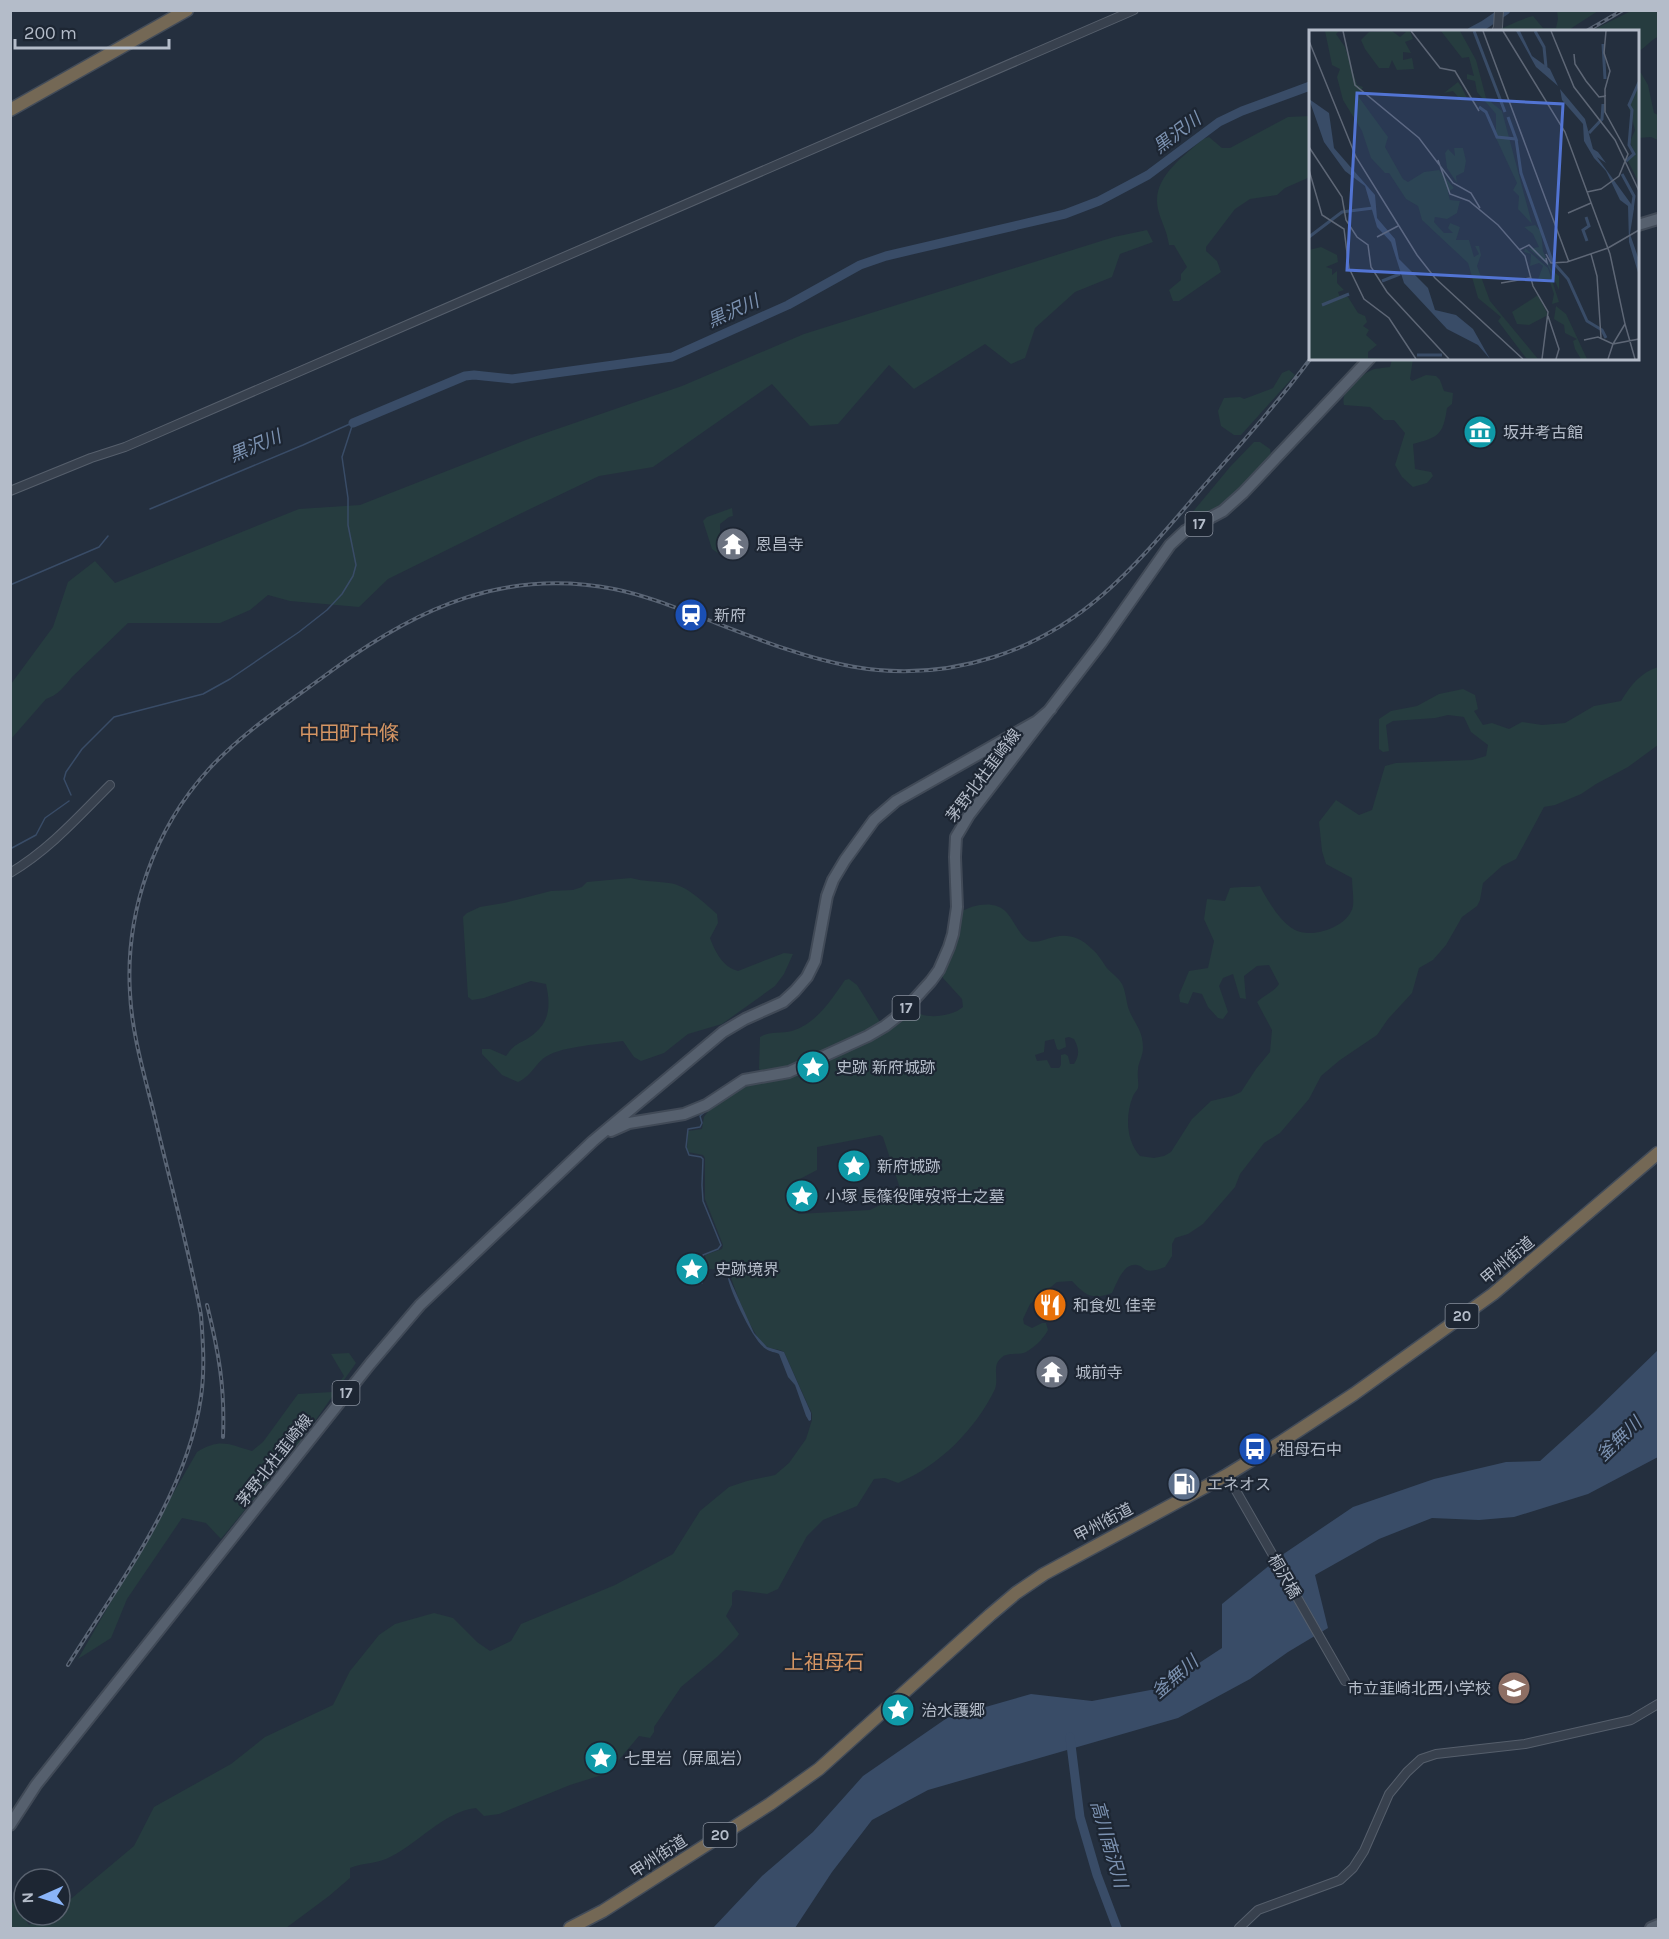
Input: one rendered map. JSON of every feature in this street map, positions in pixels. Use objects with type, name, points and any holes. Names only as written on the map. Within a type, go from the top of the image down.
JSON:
[{"type":"highway","points":[[10,110],[187,10]]},
{"type":"highway","name":"甲州街道","points":[[570,1929],[603,1911],[770,1804],[819,1769],[1025,1586],[1091,1547],[1228,1477],[1354,1394],[1493,1294],[1659,1152]]},
{"type":"main road","points":[[1639,225],[1658,221]]},
{"type":"main road","name":"茅野北杜韮崎線","points":[[593,1142],[629,1123],[673,1117],[701,1108],[744,1080],[789,1072],[868,1036],[903,1012],[939,970],[953,934],[957,908],[955,857],[958,831],[1101,643],[1170,545],[1185,531],[1222,511],[1243,493],[1368,360]]},
{"type":"main road","name":"茅野北杜韮崎線","points":[[10,1825],[36,1785],[396,1331],[420,1305],[593,1142],[723,1032],[783,1002],[795,991],[815,961],[827,896],[833,880],[880,813],[896,801],[1037,720],[1052,709]]},
{"type":"main road","points":[[1651,1929],[1659,1926]]},
{"type":"street","points":[[10,491],[91,458],[125,447],[1134,10]]},
{"type":"street","points":[[1497,30],[1499,14]]},
{"type":"street","points":[[10,873],[55,842],[110,784]]},
{"type":"street","name":"桐沢橋","points":[[1228,1477],[1345,1681]]},
{"type":"street","points":[[1239,1929],[1258,1910],[1340,1880],[1353,1868],[1364,1851],[1389,1794],[1421,1759],[1436,1754],[1526,1744],[1632,1720],[1659,1704]]},
{"type":"green space","points":[[1633,10],[1658,11],[1658,37],[1639,51],[1639,30],[1593,30]]},
{"type":"green space","points":[[1557,11],[1598,11],[1569,30],[1497,30],[1533,16],[1543,28],[1556,28]]},
{"type":"green space","points":[[1639,72],[1648,85],[1654,113],[1658,115],[1658,140],[1651,137],[1639,138]]},
{"type":"green space","points":[[1309,116],[1309,177],[1285,188],[1277,195],[1250,199],[1235,209],[1206,247],[1206,251],[1217,261],[1221,272],[1179,301],[1173,301],[1169,290],[1181,280],[1181,274],[1187,267],[1174,245],[1169,245],[1158,209],[1157,198],[1164,178],[1178,161],[1203,139],[1209,137],[1222,148],[1230,148],[1288,117]]},
{"type":"green space","points":[[1147,230],[1153,242],[1120,254],[1112,277],[1075,292],[1035,328],[1025,358],[1011,364],[985,344],[914,389],[889,365],[838,424],[810,426],[772,384],[653,467],[599,476],[388,579],[359,607],[290,601],[268,595],[250,610],[220,623],[128,623],[61,690],[46,699],[11,739],[11,684],[53,627],[68,582],[95,561],[115,583],[299,509],[360,505],[531,438],[682,386],[804,334],[1114,237]]},
{"type":"green space","points":[[1392,360],[1413,360],[1410,379],[1412,381],[1426,375],[1436,376],[1444,391],[1453,393],[1452,404],[1447,408],[1444,424],[1438,434],[1413,444],[1415,469],[1431,472],[1433,476],[1427,483],[1413,487],[1402,477],[1395,465],[1405,433],[1394,420],[1384,420],[1370,407],[1344,405],[1345,394],[1352,384],[1372,370],[1390,367]]},
{"type":"green space","points":[[1289,370],[1295,375],[1241,435],[1234,435],[1221,426],[1218,411],[1224,398],[1244,399],[1273,388],[1282,373]]},
{"type":"green space","points":[[1254,442],[1260,442],[1270,449],[1271,455],[1263,465],[1219,506],[1197,518],[1191,514],[1230,467]]},
{"type":"green space","points":[[732,508],[733,516],[720,524],[720,543],[725,547],[725,551],[718,553],[712,549],[703,521],[707,517]]},
{"type":"green space","points":[[1658,667],[1658,745],[1628,767],[1581,794],[1544,807],[1516,859],[1502,866],[1483,883],[1477,906],[1462,917],[1446,945],[1433,960],[1419,968],[1412,993],[1377,1035],[1321,1076],[1309,1099],[1280,1133],[1264,1143],[1240,1174],[1235,1187],[1203,1224],[1188,1234],[1175,1238],[1172,1244],[1172,1256],[1165,1267],[1149,1271],[1139,1265],[1132,1265],[1121,1274],[1112,1293],[1099,1296],[1086,1293],[1072,1281],[1057,1282],[1030,1304],[1023,1319],[1024,1324],[1032,1328],[1046,1323],[1048,1330],[1033,1348],[1019,1354],[1006,1355],[1000,1359],[996,1366],[995,1389],[967,1432],[928,1467],[898,1483],[885,1478],[874,1479],[857,1506],[823,1520],[807,1536],[778,1589],[767,1594],[736,1590],[732,1593],[732,1605],[726,1616],[739,1634],[737,1637],[681,1687],[654,1727],[650,1738],[639,1736],[617,1762],[602,1775],[570,1785],[499,1814],[484,1816],[476,1808],[453,1815],[386,1859],[350,1868],[350,1878],[286,1928],[11,1928],[10,1899],[12,1927],[72,1927],[72,1898],[134,1846],[154,1807],[231,1764],[265,1737],[333,1705],[350,1671],[379,1635],[395,1624],[434,1613],[453,1618],[477,1642],[490,1651],[511,1641],[521,1624],[615,1585],[673,1554],[700,1511],[729,1487],[775,1475],[789,1463],[806,1439],[812,1414],[784,1352],[766,1346],[755,1333],[744,1312],[729,1272],[707,1269],[705,1255],[722,1249],[723,1245],[705,1199],[705,1158],[703,1155],[688,1152],[688,1131],[702,1129],[704,1117],[712,1106],[739,1086],[784,1076],[908,1012],[939,1016],[950,1014],[963,1007],[962,999],[943,978],[942,973],[954,949],[961,912],[978,905],[997,906],[1007,913],[1023,936],[1032,942],[1062,936],[1071,936],[1081,940],[1119,979],[1143,1042],[1138,1067],[1138,1088],[1130,1104],[1128,1128],[1135,1150],[1140,1156],[1154,1158],[1164,1156],[1171,1152],[1192,1119],[1211,1101],[1241,1092],[1270,1052],[1272,1030],[1257,1002],[1279,984],[1269,965],[1257,966],[1244,976],[1246,999],[1240,998],[1233,974],[1223,978],[1219,986],[1228,1012],[1223,1019],[1218,1018],[1208,1007],[1202,994],[1193,992],[1188,1004],[1180,1002],[1179,995],[1189,971],[1208,968],[1214,941],[1204,919],[1207,899],[1225,901],[1230,888],[1260,886],[1280,917],[1295,930],[1320,932],[1337,925],[1345,920],[1353,906],[1352,878],[1326,864],[1322,851],[1319,822],[1336,800],[1359,815],[1372,810],[1385,766],[1396,763],[1472,760],[1486,756],[1488,745],[1471,732],[1464,717],[1448,715],[1393,721],[1386,725],[1389,751],[1383,752],[1379,749],[1379,719],[1391,711],[1417,706],[1439,694],[1463,689],[1475,695],[1478,709],[1474,711],[1483,725],[1492,723],[1509,729],[1522,722],[1542,725],[1565,723],[1594,706],[1621,701],[1636,680]],"holes":[[[1065,1038],[1074,1039],[1078,1048],[1074,1064],[1070,1064],[1065,1054],[1061,1055],[1059,1068],[1051,1068],[1047,1060],[1037,1061],[1035,1055],[1044,1052],[1045,1041],[1054,1039],[1059,1050],[1066,1047]],[[880,1135],[883,1137],[901,1191],[900,1195],[870,1210],[798,1214],[796,1181],[817,1170],[817,1147]]]},
{"type":"green space","points":[[631,878],[676,884],[695,895],[717,914],[718,923],[710,938],[717,954],[728,966],[738,971],[784,953],[793,954],[784,974],[775,986],[722,1024],[688,1034],[664,1053],[641,1061],[634,1057],[623,1041],[583,1046],[547,1056],[518,1082],[502,1075],[482,1054],[482,1049],[490,1049],[506,1056],[513,1047],[540,1028],[547,1017],[548,1010],[546,984],[531,981],[484,998],[472,1000],[468,997],[463,917],[480,907],[551,891],[573,890],[582,887],[587,882]]},
{"type":"green space","points":[[849,979],[857,985],[880,1022],[879,1026],[787,1069],[763,1073],[759,1069],[760,1037],[792,1031],[809,1023],[823,1010],[845,980]]},
{"type":"green space","points":[[349,1353],[356,1363],[298,1445],[221,1539],[206,1523],[182,1518],[127,1599],[111,1638],[78,1659],[197,1452],[218,1444],[252,1451],[263,1442],[298,1394],[332,1392],[344,1376],[331,1354]]},
{"type":"water","points":[[727,1273],[754,1333],[767,1347],[784,1352],[811,1413],[811,1420],[809,1421],[806,1416],[795,1385],[788,1377],[779,1354],[768,1350],[754,1336],[731,1289]]},
{"type":"water","name":"釜無川","points":[[1658,1350],[1658,1457],[1588,1494],[1514,1517],[1479,1520],[1432,1518],[1379,1539],[1315,1575],[1328,1628],[1288,1652],[1250,1679],[1178,1718],[928,1790],[872,1820],[832,1872],[795,1928],[713,1928],[762,1876],[813,1832],[863,1776],[947,1718],[1031,1694],[1092,1701],[1161,1688],[1222,1648],[1222,1604],[1282,1555],[1353,1507],[1434,1479],[1506,1462],[1540,1461]]},
{"type":"waterway","name":"黒沢川","points":[[1475,30],[1506,10]]},
{"type":"waterway","name":"黒沢川","points":[[353,423],[465,376],[512,379],[672,357],[788,305],[860,265],[886,256],[1065,214],[1099,201],[1148,175],[1219,122],[1309,86]]},
{"type":"waterway","name":"黒沢川","points":[[150,509],[352,423]]},
{"type":"waterway","points":[[71,795],[64,779],[66,772],[82,749],[114,717],[203,694],[230,679],[299,632],[327,610],[342,594],[353,576],[356,565],[348,525],[348,498],[342,457],[353,423]]},
{"type":"waterway","name":"黒沢川","points":[[10,585],[99,547],[108,536]]},
{"type":"waterway","points":[[10,849],[36,835],[45,818],[69,801]]},
{"type":"waterway","points":[[702,1283],[703,1255],[718,1249],[721,1245],[703,1201],[703,1159],[689,1155],[686,1147],[688,1129],[700,1127],[702,1123],[700,1116],[709,1108]]},
{"type":"waterway","name":"高川南沢川","points":[[1070,1737],[1080,1817],[1097,1875],[1117,1928]]},
{"type":"railway","points":[[1588,30],[1623,10]]},
{"type":"railway","points":[[68,1665],[129,1570],[166,1503],[193,1433],[201,1397],[203,1366],[201,1315],[136,1042],[131,1009],[130,963],[132,932],[147,873],[173,818],[209,769],[285,704],[398,627],[465,598],[500,589],[537,584],[574,584],[614,589],[659,602],[810,657],[880,670],[916,671],[954,667],[994,657],[1027,644],[1057,628],[1110,588],[1157,541],[1285,392],[1309,360]]},
{"type":"railway","points":[[207,1305],[220,1371],[223,1437]]},
{"type":"place","name":"坂井考古館","points":[[1480,432]]},
{"type":"place","name":"恩昌寺","points":[[733,544]]},
{"type":"place","name":"新府","points":[[691,615]]},
{"type":"place","name":"史跡 新府城跡","points":[[813,1067]]},
{"type":"place","name":"新府城跡","points":[[854,1166]]},
{"type":"place","name":"小塚 長篠役陣歿将士之墓","points":[[802,1196]]},
{"type":"place","name":"史跡境界","points":[[692,1269]]},
{"type":"place","name":"和食処 佳幸","points":[[1050,1305]]},
{"type":"place","name":"城前寺","points":[[1052,1372]]},
{"type":"place","name":"祖母石中","points":[[1255,1449]]},
{"type":"place","name":"エネオス","points":[[1184,1484]]},
{"type":"place","name":"市立韮崎北西小学校","points":[[1514,1688]]},
{"type":"place","name":"治水護郷","points":[[898,1710]]},
{"type":"place","name":"七里岩（屏風岩）","points":[[601,1758]]},
{"type":"district","name":"中田町中條","points":[[349,733]]},
{"type":"district","name":"上祖母石","points":[[824,1662]]}]
